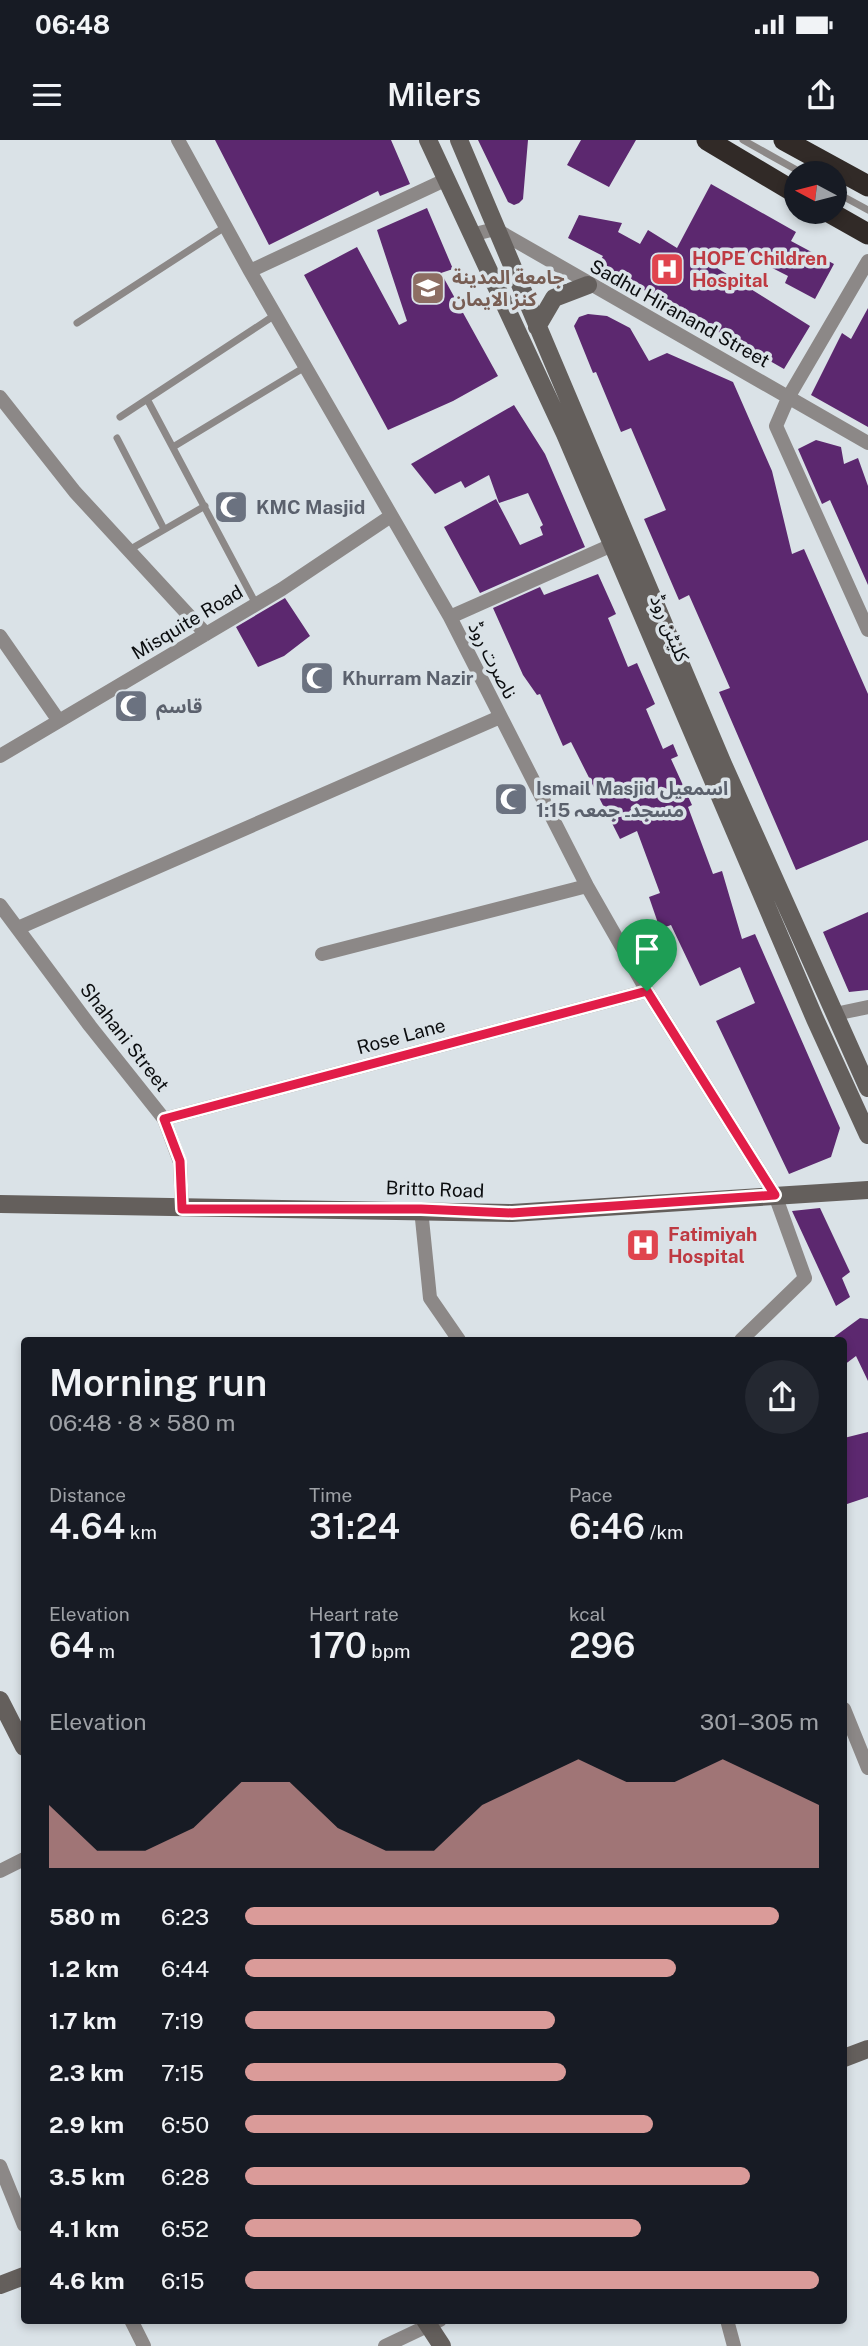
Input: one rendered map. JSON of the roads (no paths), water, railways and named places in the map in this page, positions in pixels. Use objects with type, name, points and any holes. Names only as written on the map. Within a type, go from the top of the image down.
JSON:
[{"type":"highway","points":[[707,140],[784,185]]},
{"type":"highway","points":[[784,140],[868,186]]},
{"type":"highway","points":[[847,222],[868,234]]},
{"type":"main road","name":"کلیٹن روڈ","points":[[428,140],[565,434],[809,1006],[868,1135]]},
{"type":"main road","name":"کلیٹن روڈ","points":[[459,140],[723,764],[868,1088]]},
{"type":"main road","points":[[537,327],[554,298],[588,285]]},
{"type":"main road","name":"Britto Road","points":[[0,1204],[105,1204],[182,1209],[421,1209],[512,1213],[868,1191]]},
{"type":"main road","points":[[0,1700],[21,1741]]},
{"type":"main road","points":[[847,2056],[868,2049]]},
{"type":"main road","points":[[0,2285],[21,2277]]},
{"type":"main road","points":[[432,2324],[442,2346]]},
{"type":"street","name":"ناصرت روڈ","points":[[178,140],[275,315],[450,617],[587,886],[647,991],[775,1195],[805,1278],[744,1337]]},
{"type":"street","points":[[250,271],[445,180]]},
{"type":"street","points":[[471,235],[495,229]]},
{"type":"street","name":"Sadhu Hiranand Street","points":[[495,229],[588,285],[789,396],[868,443]]},
{"type":"street","points":[[868,261],[789,396],[776,426],[868,630]]},
{"type":"street","points":[[0,397],[75,492],[206,634]]},
{"type":"street","name":"Misquite Road","points":[[0,756],[257,604],[391,516]]},
{"type":"street","points":[[450,617],[612,545]]},
{"type":"street","points":[[0,636],[59,721]]},
{"type":"street","points":[[18,928],[500,717]]},
{"type":"street","points":[[322,954],[587,886]]},
{"type":"street","name":"Shahani Street","points":[[0,905],[90,1026],[164,1119],[180,1161],[182,1209]]},
{"type":"street","name":"Rose Lane","points":[[164,1119],[647,991]]},
{"type":"street","points":[[835,1014],[868,1007]]},
{"type":"street","points":[[421,1209],[430,1298],[457,1337]]},
{"type":"street","points":[[847,1716],[868,1768]]},
{"type":"street","points":[[0,1871],[21,1860]]},
{"type":"street","points":[[0,2166],[21,2218]]},
{"type":"street","points":[[133,2324],[144,2346]]},
{"type":"street","points":[[384,2346],[427,2324]]},
{"type":"street","points":[[728,2324],[734,2346]]},
{"type":"lane","points":[[743,140],[784,163]]},
{"type":"lane","points":[[847,199],[868,210]]},
{"type":"lane","points":[[76,323],[226,227]]},
{"type":"lane","points":[[120,416],[275,315]]},
{"type":"lane","points":[[173,447],[305,367]]},
{"type":"lane","points":[[147,399],[257,604]]},
{"type":"lane","points":[[117,438],[164,529]]},
{"type":"lane","points":[[128,550],[205,506]]},
{"type":"place","name":"HOPE Children Hospital","points":[[667,269]]},
{"type":"place","name":"جامعة المدينة كنز الايمان","points":[[428,288]]},
{"type":"place","name":"KMC Masjid","points":[[231,507]]},
{"type":"place","name":"Khurram Nazir","points":[[317,678]]},
{"type":"place","name":"قاسم","points":[[131,706]]},
{"type":"place","name":"Ismail Masjid اسمعیل مسجد۔ جمعہ 1:15","points":[[511,799]]},
{"type":"place","name":"Fatimiyah Hospital","points":[[643,1245]]}]
